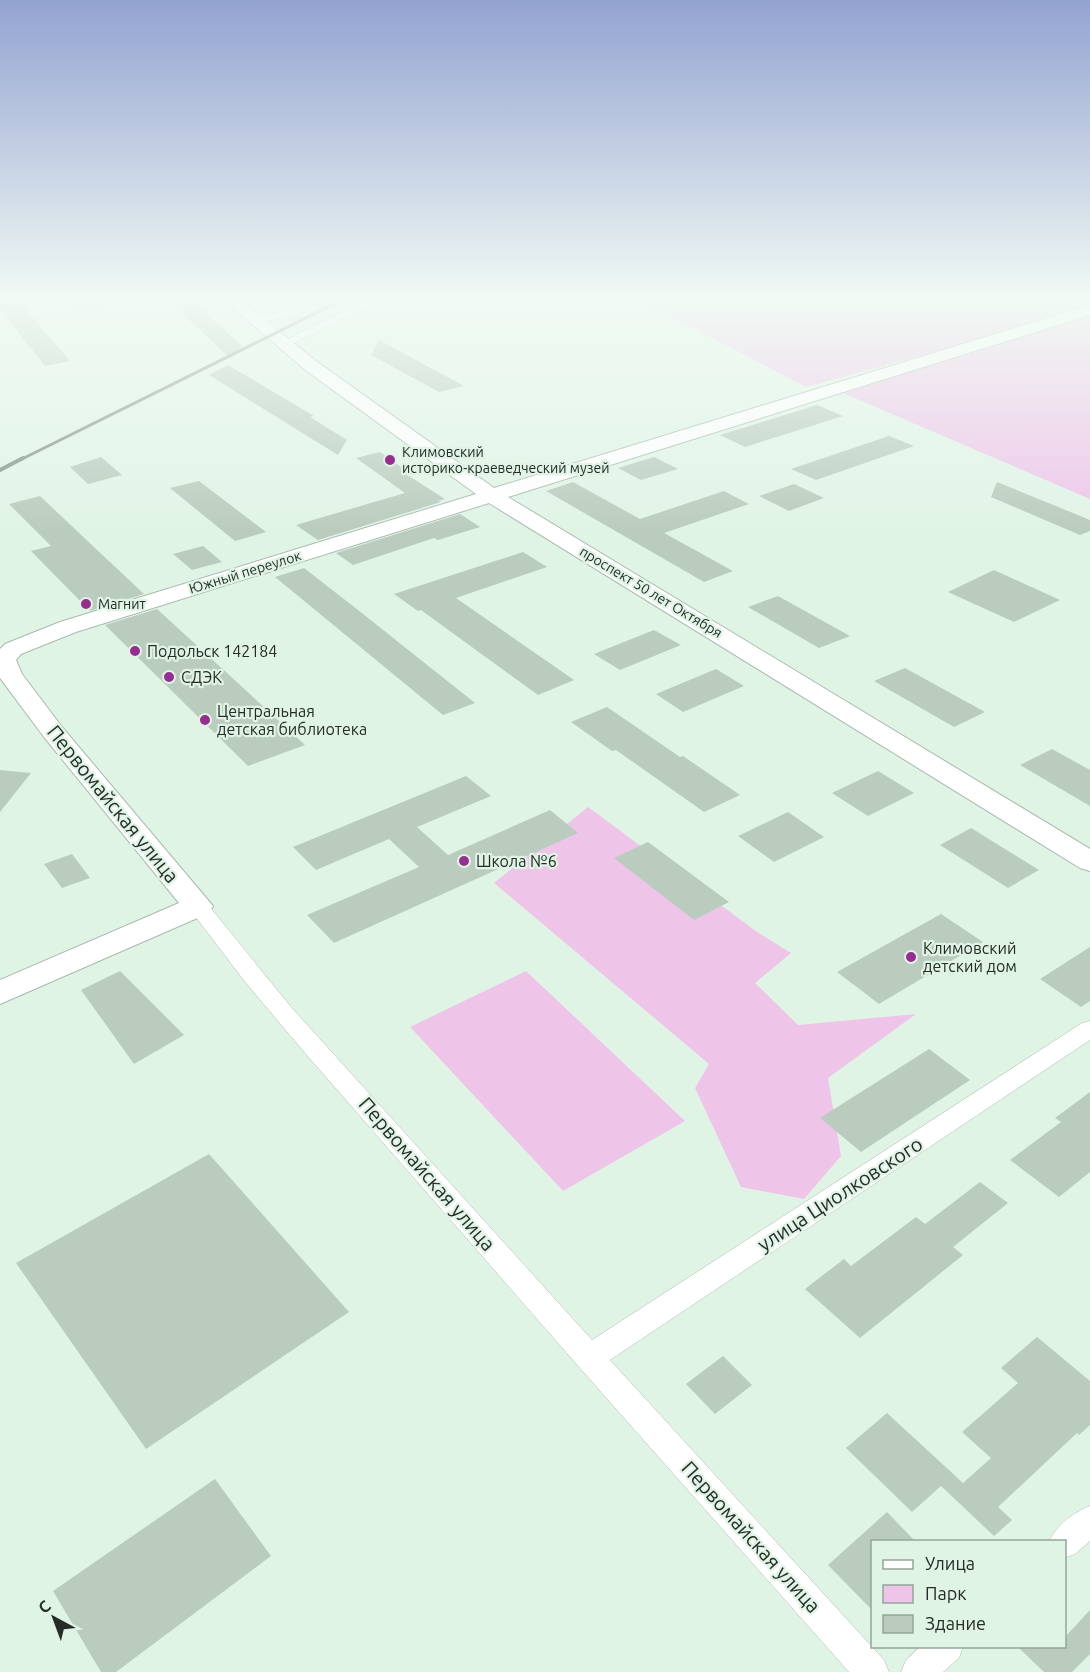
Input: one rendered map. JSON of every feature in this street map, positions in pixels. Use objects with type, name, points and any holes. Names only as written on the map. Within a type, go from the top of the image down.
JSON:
[{"type":"street","name":"проспект 50 лет Октября","points":[[326,376],[492,496],[1090,862]]},
{"type":"street","name":"Южный переулок","points":[[4,660],[13,649],[68,627],[878,376]]},
{"type":"street","name":"Первомайская улица","points":[[4,660],[10,675],[53,732],[198,906],[226,945],[589,1358],[872,1672]]},
{"type":"street","points":[[0,993],[198,906]]},
{"type":"street","name":"улица Циолковского","points":[[589,1358],[1090,1029]]},
{"type":"street","points":[[1066,1542],[1090,1521]]},
{"type":"street","points":[[918,1672],[946,1648]]},
{"type":"green space","points":[[785,376],[846,376],[806,387]]},
{"type":"green space","points":[[896,376],[1090,376],[1090,499],[843,393]]},
{"type":"green space","points":[[588,807],[757,932],[791,953],[755,983],[798,1025],[916,1014],[828,1078],[841,1156],[804,1199],[741,1187],[695,1088],[709,1064],[494,883]]},
{"type":"green space","points":[[526,971],[685,1121],[563,1191],[410,1027]]},
{"type":"building","points":[[211,376],[247,376],[314,416],[310,417],[347,440],[338,455]]},
{"type":"building","points":[[410,376],[446,376],[464,386],[439,392]]},
{"type":"building","points":[[817,405],[843,416],[745,447],[720,435]]},
{"type":"building","points":[[889,436],[914,446],[816,480],[791,469]]},
{"type":"building","points":[[380,452],[408,472],[404,473],[445,499],[318,540],[296,525],[405,493],[356,458]]},
{"type":"building","points":[[101,457],[122,475],[88,484],[70,467]]},
{"type":"building","points":[[654,457],[678,469],[641,480],[618,468]]},
{"type":"building","points":[[199,481],[266,532],[235,541],[170,488]]},
{"type":"building","points":[[573,482],[640,519],[724,491],[749,504],[664,533],[733,571],[704,582],[546,491]]},
{"type":"building","points":[[997,482],[1090,520],[1090,531],[1080,535],[991,497]]},
{"type":"building","points":[[794,484],[824,498],[789,511],[759,496]]},
{"type":"building","points":[[40,496],[144,594],[90,611],[31,551],[51,546],[9,504]]},
{"type":"building","points":[[460,514],[480,527],[438,540],[434,538],[353,565],[336,553]]},
{"type":"building","points":[[203,546],[222,562],[192,570],[173,554]]},
{"type":"building","points":[[523,552],[547,567],[456,598],[574,680],[538,695],[421,610],[418,611],[394,594]]},
{"type":"building","points":[[304,568],[475,703],[443,715],[275,577]]},
{"type":"building","points":[[994,570],[1060,600],[1014,622],[948,592]]},
{"type":"building","points":[[778,596],[850,636],[819,648],[748,607]]},
{"type":"building","points":[[157,609],[305,745],[248,766],[105,625]]},
{"type":"building","points":[[654,630],[681,645],[620,670],[594,654]]},
{"type":"building","points":[[905,668],[985,712],[954,727],[874,681]]},
{"type":"building","points":[[716,669],[744,686],[683,712],[656,694]]},
{"type":"building","points":[[607,707],[740,795],[704,812],[616,750],[612,751],[571,722]]},
{"type":"building","points":[[1052,749],[1090,770],[1090,806],[1020,765]]},
{"type":"building","points":[[0,770],[31,773],[0,812]]},
{"type":"building","points":[[878,771],[914,793],[868,816],[832,793]]},
{"type":"building","name":"Школа №6","points":[[466,776],[491,796],[417,827],[448,855],[550,810],[578,833],[334,943],[307,915],[419,867],[389,839],[316,870],[293,847]]},
{"type":"building","points":[[788,812],[824,837],[774,862],[738,836]]},
{"type":"building","points":[[971,828],[1039,870],[1008,888],[940,845]]},
{"type":"building","points":[[648,842],[729,902],[694,920],[614,858]]},
{"type":"building","points":[[72,854],[90,878],[62,888],[44,864]]},
{"type":"building","name":"Климовский детский дом","points":[[941,914],[983,942],[879,1004],[837,972]]},
{"type":"building","points":[[1090,947],[1090,1001],[1081,1007],[1040,979]]},
{"type":"building","points":[[120,971],[184,1035],[134,1064],[81,990]]},
{"type":"building","points":[[929,1049],[970,1080],[861,1152],[820,1118]]},
{"type":"building","points":[[1090,1092],[1090,1172],[1059,1197],[1010,1160],[1061,1122],[1055,1118]]},
{"type":"building","points":[[209,1154],[349,1312],[146,1449],[16,1263]]},
{"type":"building","points":[[980,1182],[1008,1203],[953,1247],[963,1255],[860,1338],[805,1289],[844,1259],[851,1266],[916,1217],[925,1224]]},
{"type":"building","points":[[1037,1337],[1090,1381],[1090,1425],[1079,1435],[1077,1433],[998,1507],[1012,1520],[994,1536],[941,1486],[912,1512],[846,1448],[887,1413],[963,1483],[991,1458],[962,1432],[1018,1383],[1001,1368]]},
{"type":"building","points":[[723,1356],[752,1385],[715,1414],[686,1384]]},
{"type":"building","points":[[215,1479],[271,1556],[116,1672],[101,1672],[53,1591]]},
{"type":"building","points":[[887,1512],[914,1540],[871,1540],[871,1609],[828,1565]]},
{"type":"building","points":[[1090,1610],[1090,1654],[1072,1672],[1044,1672],[1019,1648],[1066,1648],[1066,1636]]},
{"type":"railway","points":[[20,460],[189,376]]},
{"type":"railway","points":[[0,470],[23,458]]},
{"type":"place","name":"Климовский историко-краеведческий музей","points":[[390,460]]},
{"type":"place","name":"Магнит","points":[[86,604]]},
{"type":"place","name":"Подольск 142184","points":[[135,651]]},
{"type":"place","name":"СДЭК","points":[[169,677]]},
{"type":"place","name":"Центральная детская библиотека","points":[[205,720]]},
{"type":"place","name":"Школа №6","points":[[464,861]]},
{"type":"place","name":"Климовский детский дом","points":[[911,957]]}]
